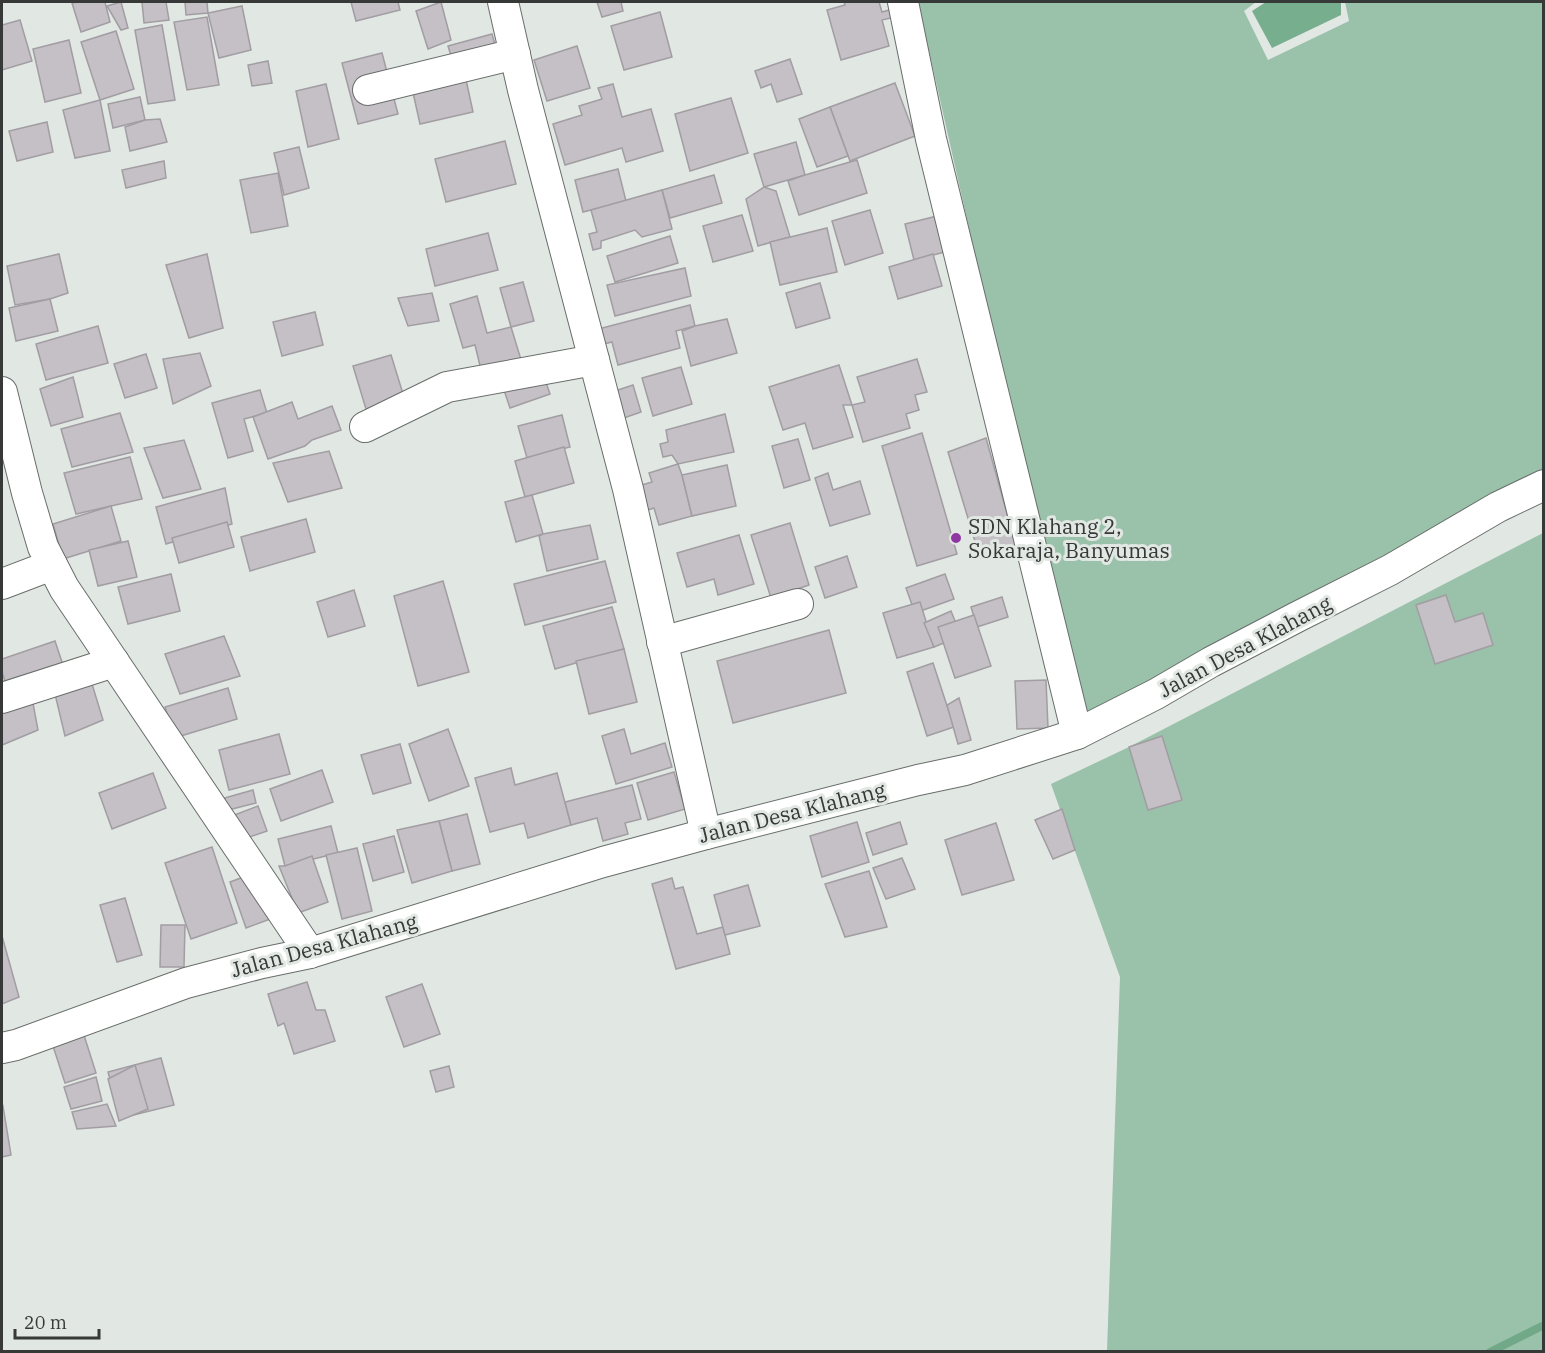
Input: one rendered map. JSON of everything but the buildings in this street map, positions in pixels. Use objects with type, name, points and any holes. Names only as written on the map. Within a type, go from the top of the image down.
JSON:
[{"type":"street","points":[[503,2],[628,489],[706,834]]},
{"type":"street","points":[[903,2],[931,139],[1077,734]]},
{"type":"street","points":[[368,90],[515,54]]},
{"type":"street","points":[[365,427],[447,387],[594,360]]},
{"type":"street","points":[[2,392],[9,455],[43,547],[64,588],[310,953]]},
{"type":"street","name":"Jalan Desa Klahang","points":[[2,1048],[16,1045],[186,983],[310,953],[603,862],[918,780],[965,770],[1077,734],[1390,570],[1498,507],[1544,485]]},
{"type":"street","points":[[2,584],[52,565]]},
{"type":"street","points":[[662,642],[798,604]]},
{"type":"street","points":[[2,698],[114,662]]},
{"type":"green space","points":[[918,2],[1256,2],[1244,11],[1268,60],[1349,21],[1345,2],[1543,2],[1543,478],[1081,725]]},
{"type":"green space","points":[[1266,2],[1341,2],[1341,15],[1272,48],[1252,11]]},
{"type":"green space","points":[[1543,533],[1543,1351],[1107,1351],[1120,977],[1051,784],[1129,747]]},
{"type":"waterway","points":[[1490,1352],[1544,1325]]},
{"type":"place","name":"SDN Klahang 2, Sokaraja, Banyumas","points":[[956,538]]}]
